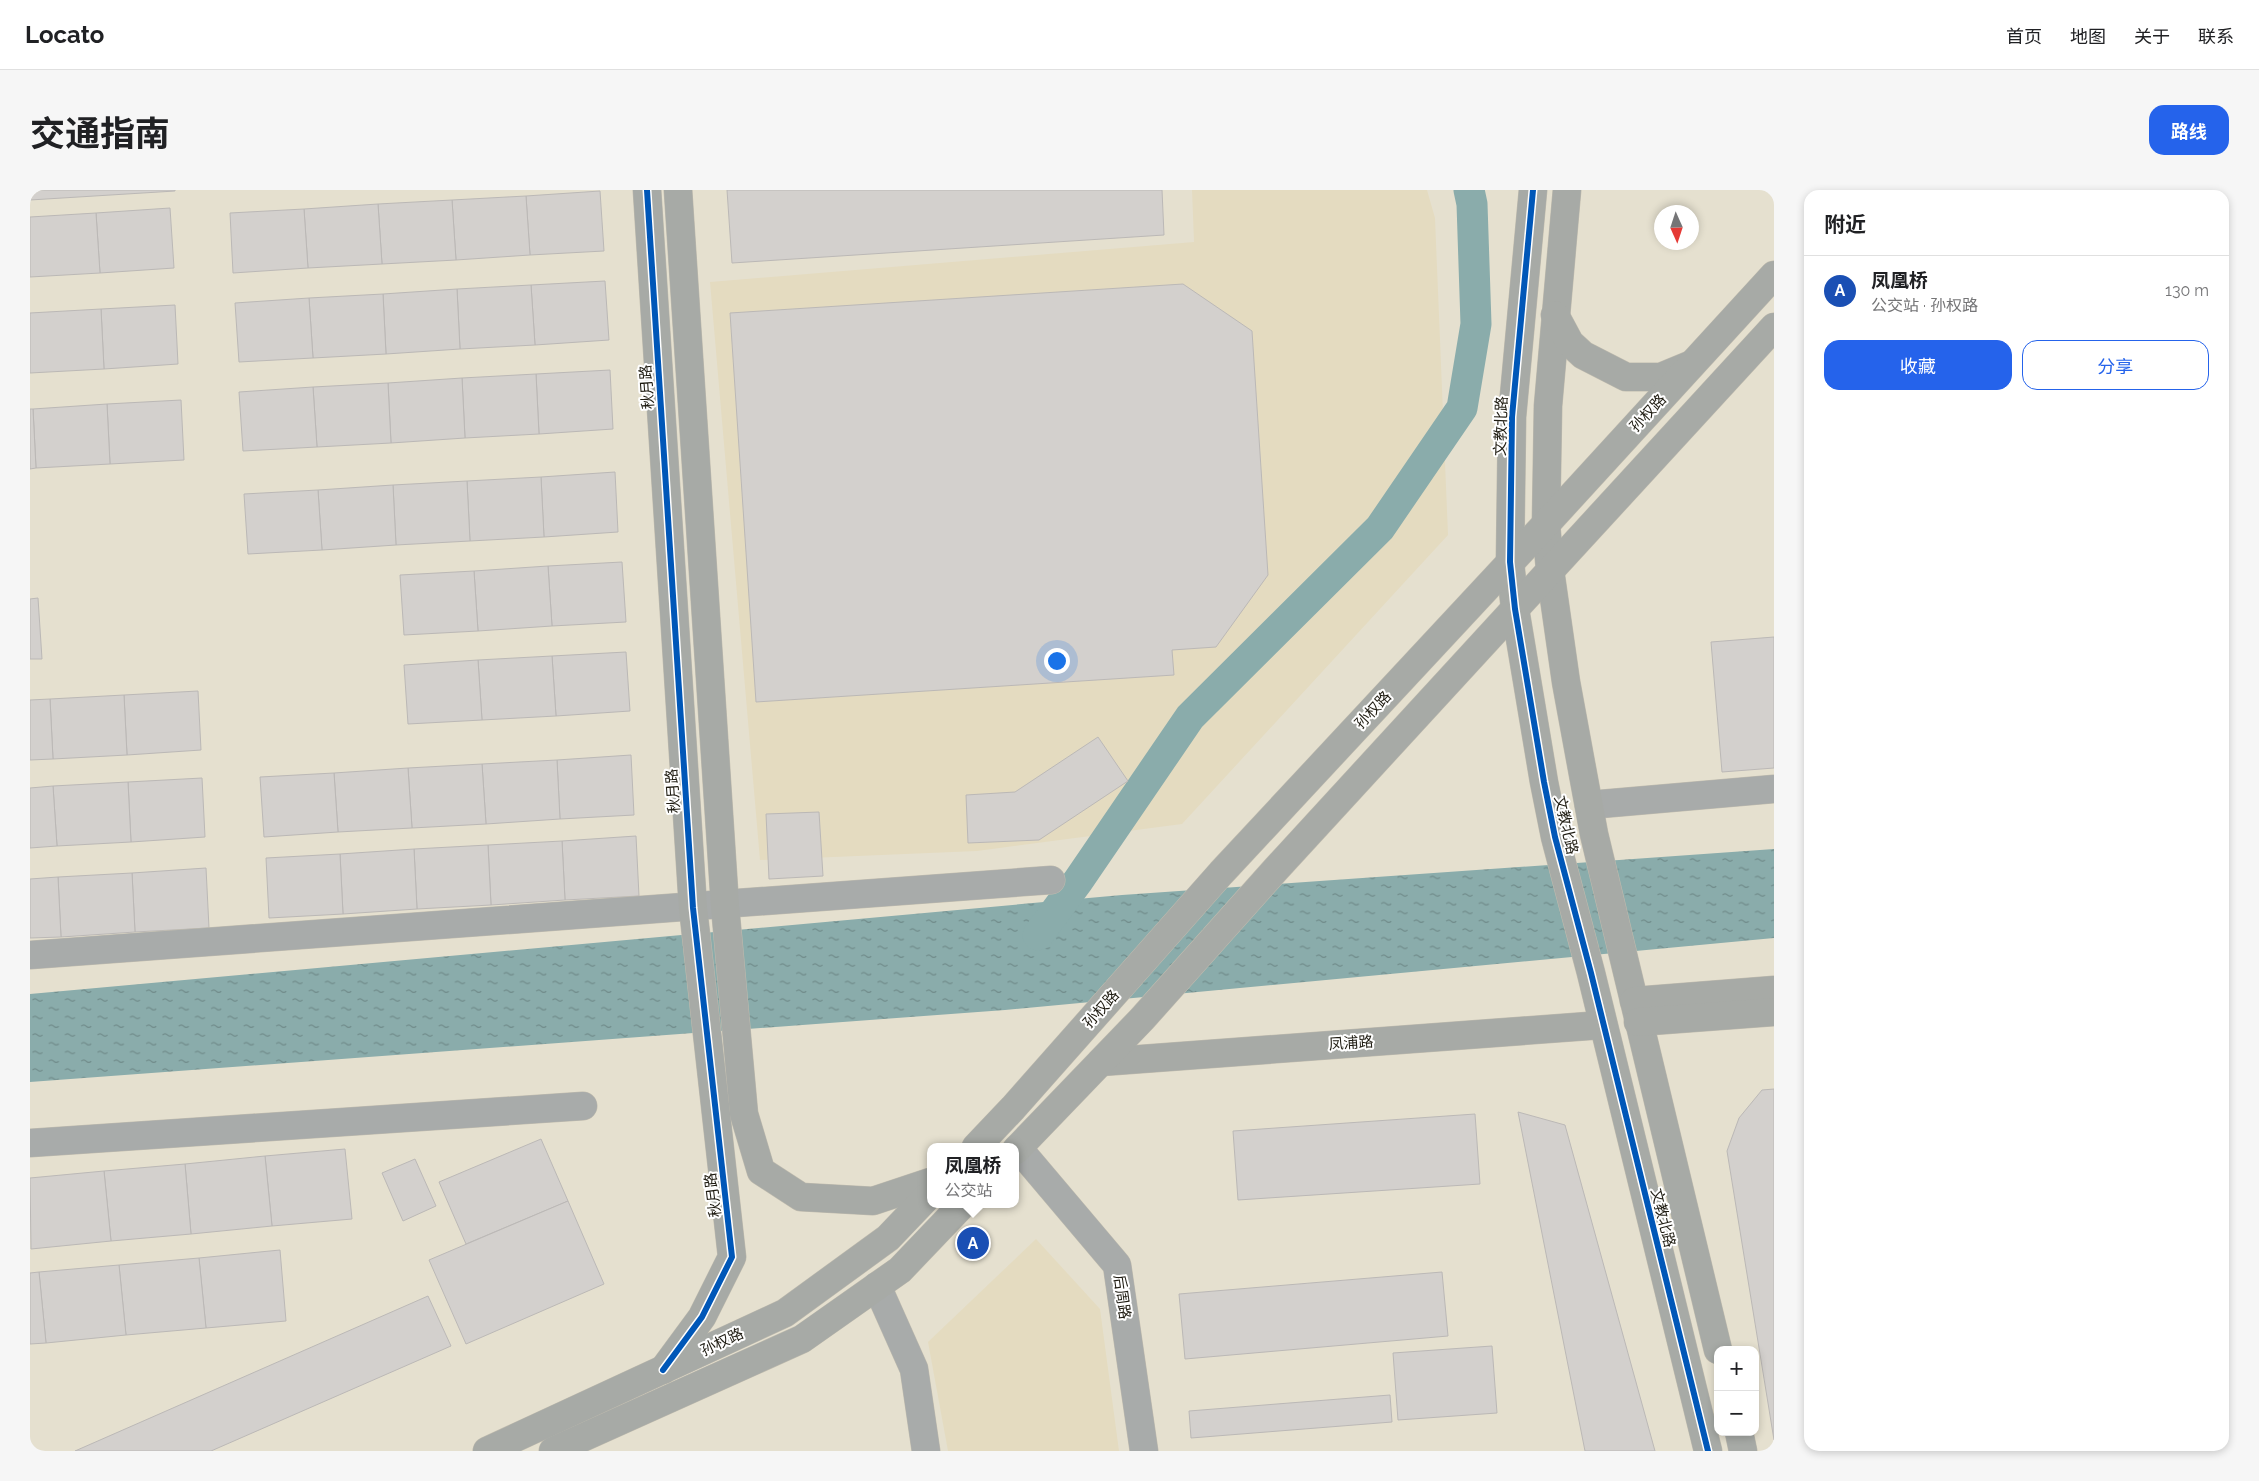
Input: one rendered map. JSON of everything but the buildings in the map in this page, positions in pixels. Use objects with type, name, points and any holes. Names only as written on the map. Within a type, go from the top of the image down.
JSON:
[{"type":"street","name":"秋月路","points":[[646,190],[693,907],[732,1257],[702,1316],[663,1370]]},
{"type":"street","points":[[678,190],[725,905],[744,1110],[761,1171],[800,1197],[873,1201],[927,1183]]},
{"type":"street","name":"文教北路","points":[[1533,190],[1512,417],[1510,562],[1515,609],[1555,837],[1591,972],[1602,1025],[1708,1451]]},
{"type":"street","name":"文教北路","points":[[1567,190],[1548,406],[1546,524],[1550,570],[1566,682],[1594,834],[1717,1346]]},
{"type":"street","name":"孙权路","points":[[980,1143],[1221,873],[1774,276]]},
{"type":"street","points":[[1556,315],[1570,343],[1583,355],[1626,377],[1660,377],[1693,364]]},
{"type":"street","points":[[1019,1147],[1142,1019],[1277,868],[1774,327]]},
{"type":"street","points":[[1589,805],[1774,790]]},
{"type":"street","points":[[30,955],[1051,880]]},
{"type":"street","points":[[1636,1011],[1774,990]]},
{"type":"street","points":[[1636,1011],[1774,1012]]},
{"type":"street","name":"凤浦路","points":[[1101,1062],[1602,1025]]},
{"type":"street","points":[[30,1143],[583,1106]]},
{"type":"street","name":"后周路","points":[[1019,1151],[1117,1264],[1144,1451]]},
{"type":"street","name":"孙权路","points":[[487,1451],[784,1313],[888,1238],[927,1197]]},
{"type":"street","name":"孙权路","points":[[553,1451],[802,1339],[900,1270],[960,1208]]},
{"type":"street","points":[[877,1286],[914,1369],[926,1451]]},
{"type":"street","points":[[1739,1436],[1743,1451]]},
{"type":"shaded area","points":[[1192,190],[1427,190],[1435,218],[1448,535],[1182,824],[977,851],[760,860],[710,282],[1194,242]]},
{"type":"shaded area","points":[[1036,1239],[1100,1309],[1119,1451],[948,1451],[928,1342]]},
{"type":"water","points":[[1774,849],[1774,938],[1005,1010],[30,1082],[30,994],[1122,895]]},
{"type":"waterway","points":[[1038,935],[1078,881],[1190,717],[1380,528],[1462,408],[1476,324],[1472,204],[1469,190]]},
{"type":"cycle path","points":[[647,190],[693,908],[732,1257],[702,1317],[663,1370]]},
{"type":"cycle path","points":[[1533,190],[1512,417],[1510,562],[1515,609],[1555,837],[1591,973],[1708,1451]]},
{"type":"place","name":"凤凰桥","points":[[973,1243]]}]
